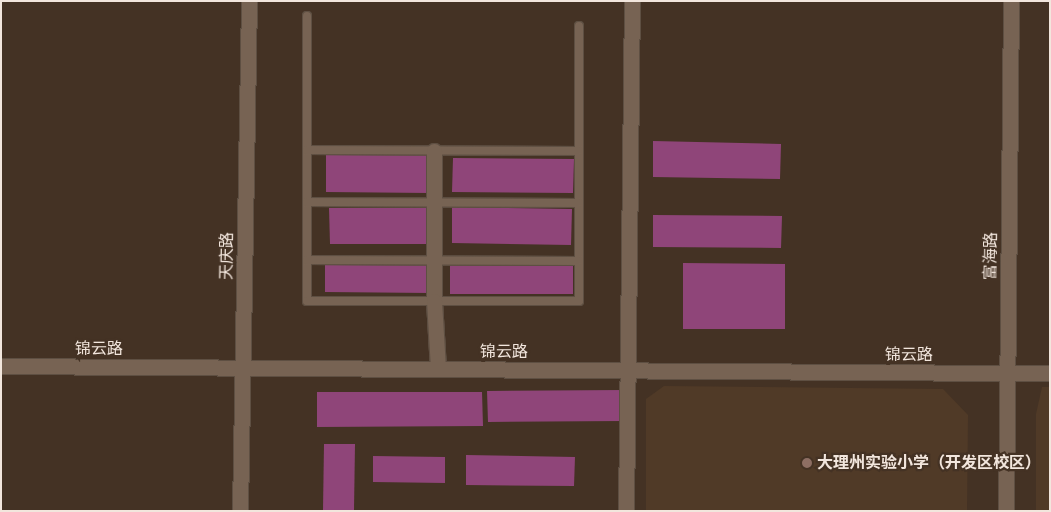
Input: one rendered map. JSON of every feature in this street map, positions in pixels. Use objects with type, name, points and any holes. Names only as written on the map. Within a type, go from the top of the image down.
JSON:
[{"type":"street","name":"天庆路","points":[[240,511],[250,1]]},
{"type":"street","points":[[626,511],[626,370],[632,1]]},
{"type":"street","name":"富海路","points":[[1006,511],[1011,1]]},
{"type":"street","points":[[434,151],[434,301],[438,369]]},
{"type":"street","name":"锦云路","points":[[1,366],[1050,373]]},
{"type":"lane","points":[[307,16],[307,300],[579,302],[579,26]]},
{"type":"lane","points":[[307,150],[579,152]]},
{"type":"lane","points":[[307,202],[579,203]]},
{"type":"lane","points":[[307,260],[579,261]]},
{"type":"shaded area","name":"大理州实验小学（开发区校区）","points":[[664,386],[943,389],[968,415],[967,511],[646,511],[646,399]]},
{"type":"shaded area","points":[[1042,387],[1050,387],[1050,511],[1036,511],[1036,414]]},
{"type":"building","points":[[653,141],[781,144],[780,179],[653,177]]},
{"type":"building","points":[[326,154],[429,154],[429,193],[326,192]]},
{"type":"building","points":[[453,158],[574,159],[573,193],[452,192]]},
{"type":"building","points":[[452,207],[572,209],[571,245],[452,243]]},
{"type":"building","points":[[329,208],[431,208],[431,244],[330,244]]},
{"type":"building","points":[[653,215],[782,216],[781,248],[653,247]]},
{"type":"building","points":[[325,261],[430,261],[430,293],[325,292]]},
{"type":"building","points":[[573,263],[573,294],[450,294],[450,264]]},
{"type":"building","points":[[683,263],[785,264],[785,329],[683,329]]},
{"type":"building","points":[[624,390],[624,421],[488,422],[487,391]]},
{"type":"building","points":[[317,392],[482,392],[483,426],[317,427]]},
{"type":"building","points":[[324,444],[355,444],[354,511],[323,511]]},
{"type":"building","points":[[466,455],[575,457],[574,486],[466,485]]},
{"type":"building","points":[[373,456],[445,457],[445,483],[373,482]]},
{"type":"place","name":"大理州实验小学（开发区校区）","points":[[807,463]]}]
